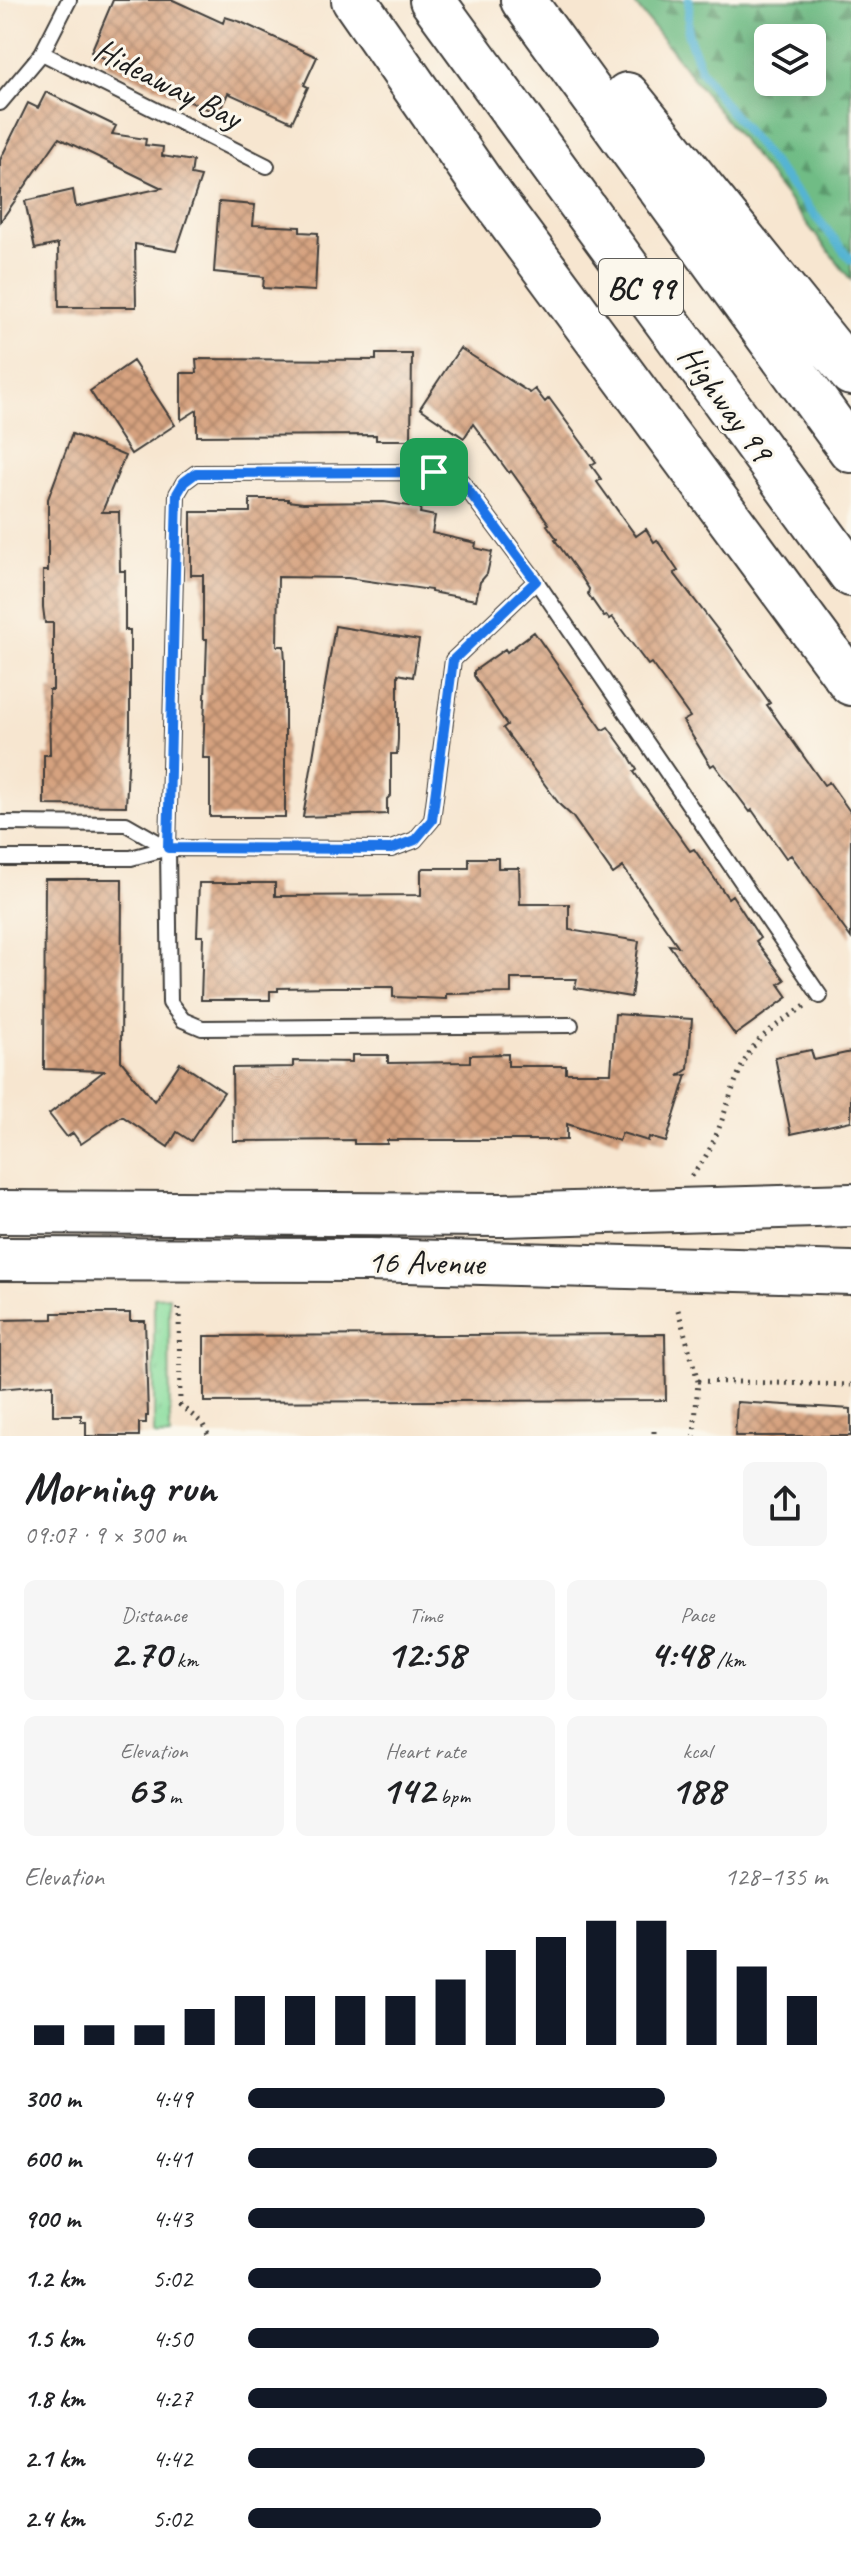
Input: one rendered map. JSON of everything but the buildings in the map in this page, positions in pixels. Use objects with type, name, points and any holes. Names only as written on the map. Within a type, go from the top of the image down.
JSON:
[{"type":"highway","points":[[354,0],[482,184],[851,683]]},
{"type":"highway","name":"Highway 99","points":[[432,0],[851,574]]},
{"type":"highway","name":"BC 99","points":[[523,0],[851,450]]},
{"type":"highway","points":[[551,0],[851,373]]},
{"type":"main road","name":"16 Avenue","points":[[0,1212],[503,1215],[851,1205]]},
{"type":"main road","points":[[369,1260],[387,1242],[406,1238],[469,1236],[503,1215]]},
{"type":"main road","name":"16 Avenue","points":[[0,1259],[369,1260],[851,1273]]},
{"type":"lane","points":[[0,103],[42,53],[69,0]]},
{"type":"lane","name":"Hideaway Bay","points":[[42,53],[267,166]]},
{"type":"lane","points":[[571,1025],[202,1028],[183,1020],[170,1003],[168,848],[177,494],[184,482],[196,473],[434,472],[462,482],[536,581],[820,996]]},
{"type":"lane","points":[[0,858],[131,858],[168,848],[391,849],[415,840],[432,820],[453,660],[536,581]]},
{"type":"lane","points":[[0,823],[126,824],[168,848]]},
{"type":"path","points":[[690,1176],[715,1137],[748,1054],[766,1032],[820,996]]},
{"type":"path","points":[[179,1308],[180,1405],[202,1423],[209,1436]]},
{"type":"path","points":[[678,1310],[698,1381],[694,1436]]},
{"type":"path","points":[[698,1381],[851,1385]]},
{"type":"green space","points":[[632,0],[851,0],[851,280]]},
{"type":"green space","points":[[169,1296],[170,1436],[154,1436],[154,1297]]},
{"type":"waterway","points":[[689,0],[688,35],[701,70],[723,102],[851,260]]},
{"type":"route","points":[[434,472],[462,482],[536,581],[453,660],[432,820],[415,840],[391,849],[168,848],[177,494],[184,482],[196,473],[434,472]]}]
